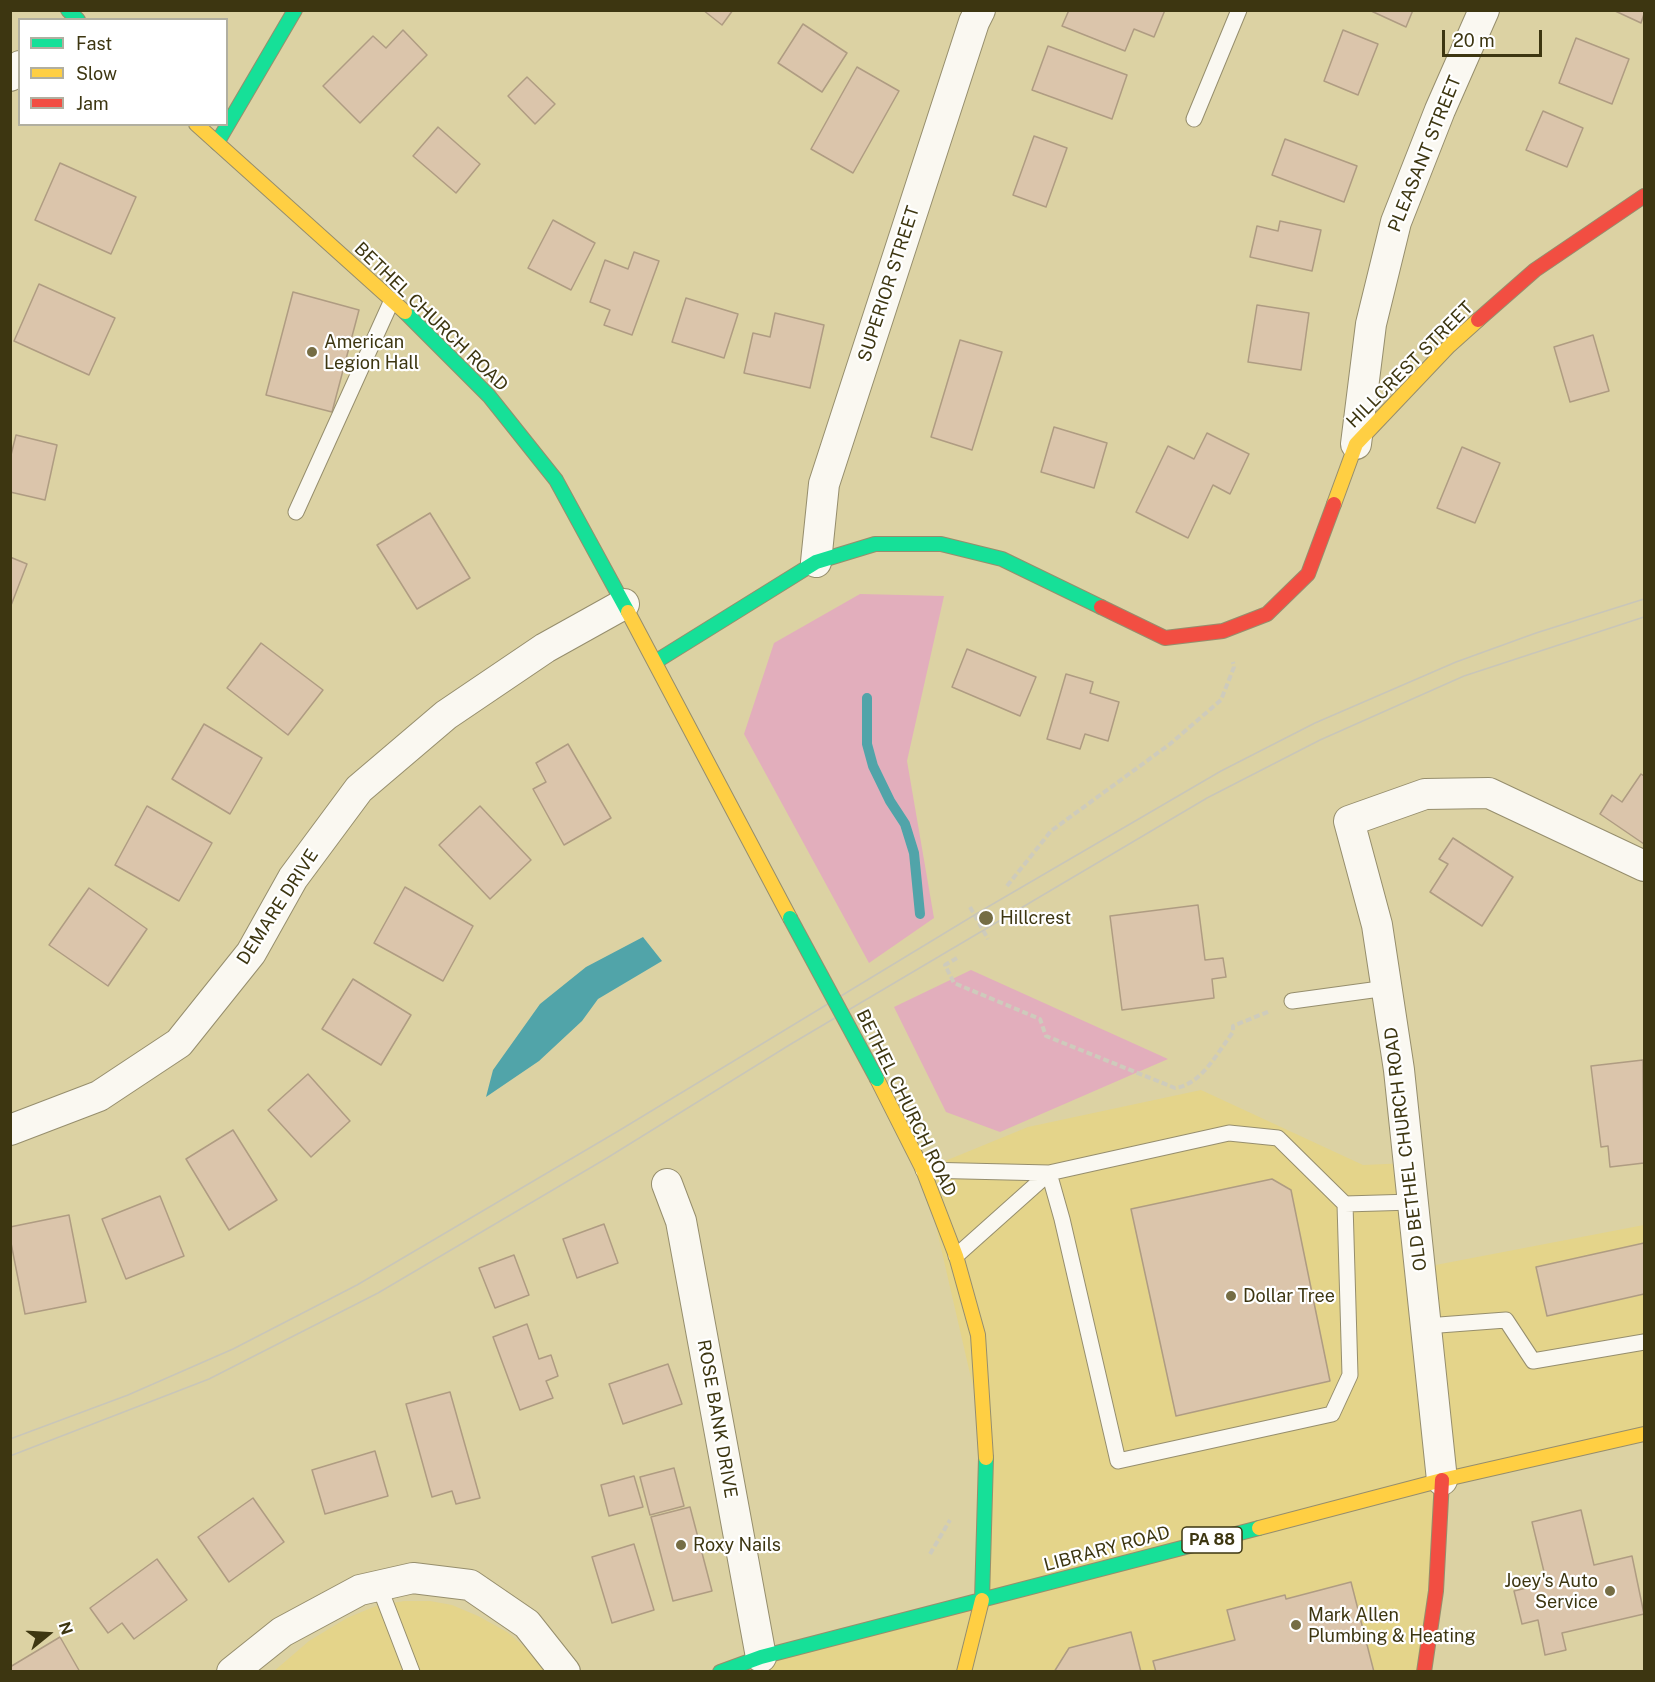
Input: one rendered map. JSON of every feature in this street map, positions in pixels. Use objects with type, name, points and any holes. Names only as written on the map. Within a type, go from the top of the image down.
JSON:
[{"type":"street","points":[[228,124],[295,10]]},
{"type":"street","name":"PLEASANT STREET","points":[[1356,444],[1371,324],[1396,222],[1440,110],[1484,10]]},
{"type":"street","name":"SUPERIOR STREET","points":[[816,562],[825,484],[970,14]]},
{"type":"street","name":"BETHEL CHURCH ROAD","points":[[198,126],[392,300],[489,396],[556,480],[877,1079],[923,1170],[956,1256],[978,1335],[987,1443],[982,1600],[964,1671]]},
{"type":"street","points":[[217,143],[227,126]]},
{"type":"street","name":"HILLCREST STREET","points":[[816,562],[875,544],[941,544],[1002,559],[1165,638],[1223,631],[1268,614],[1308,574],[1356,444],[1449,346],[1535,270],[1644,196]]},
{"type":"street","points":[[655,662],[816,562]]},
{"type":"street","name":"DEMARE DRIVE","points":[[10,1130],[99,1096],[179,1043],[251,953],[293,878],[359,789],[446,715],[545,648],[624,604]]},
{"type":"street","name":"OLD BETHEL CHURCH ROAD","points":[[1442,1480],[1399,1070],[1377,926],[1349,821],[1425,794],[1490,793],[1644,866]]},
{"type":"street","name":"ROSE BANK DRIVE","points":[[667,1184],[681,1221],[761,1657]]},
{"type":"street","name":"LIBRARY ROAD","points":[[720,1671],[761,1657],[1442,1480],[1644,1436]]},
{"type":"street","points":[[1424,1671],[1436,1591],[1442,1480]]},
{"type":"street","points":[[232,1671],[282,1632],[360,1590],[413,1578],[470,1586],[527,1624],[565,1671]]},
{"type":"lane","points":[[1194,119],[1239,10]]},
{"type":"lane","points":[[296,512],[392,300]]},
{"type":"lane","points":[[1292,1001],[1387,988]]},
{"type":"lane","points":[[923,1170],[1049,1173],[1229,1133],[1278,1138],[1345,1204],[1350,1375],[1332,1414],[1118,1461],[1062,1219],[1049,1173]]},
{"type":"lane","points":[[956,1256],[1049,1173]]},
{"type":"lane","points":[[1345,1204],[1413,1202]]},
{"type":"lane","points":[[1426,1326],[1506,1320],[1533,1361],[1644,1342]]},
{"type":"lane","points":[[379,1586],[412,1671]]},
{"type":"path","points":[[1007,886],[1051,831],[1170,744],[1221,700],[1234,667],[1223,631]]},
{"type":"path","points":[[970,907],[988,939]]},
{"type":"path","points":[[957,958],[945,965],[954,983],[1040,1019],[1046,1036],[1175,1088],[1186,1087],[1208,1066],[1233,1032],[1233,1026],[1292,1001]]},
{"type":"path","points":[[930,1554],[950,1520]]},
{"type":"shaded area","points":[[860,594],[944,596],[907,761],[934,918],[869,963],[744,734],[774,643]]},
{"type":"shaded area","points":[[971,970],[1168,1059],[1000,1132],[946,1112],[894,1007]]},
{"type":"shaded area","points":[[1201,1090],[1363,1165],[1409,1163],[1420,1268],[1644,1225],[1644,1434],[1442,1480],[1424,1671],[720,1672],[982,1600],[986,1443],[923,1170],[1028,1127]]},
{"type":"shaded area","points":[[404,1601],[430,1601],[452,1605],[478,1616],[507,1632],[537,1657],[547,1672],[273,1672],[309,1641],[347,1618],[376,1606]]},
{"type":"water","points":[[643,937],[662,961],[598,999],[582,1021],[539,1061],[486,1097],[493,1070],[540,1004],[586,967]]},
{"type":"building","points":[[703,10],[733,10],[722,25]]},
{"type":"building","points":[[1069,10],[1165,10],[1154,37],[1134,29],[1125,51],[1062,26]]},
{"type":"building","points":[[1369,10],[1413,10],[1406,27]]},
{"type":"building","points":[[1613,10],[1644,10],[1644,14],[1641,23]]},
{"type":"building","points":[[803,24],[847,53],[822,92],[778,63]]},
{"type":"building","points":[[403,30],[427,55],[360,123],[323,86],[373,36],[386,48]]},
{"type":"building","points":[[1343,30],[1378,44],[1358,95],[1324,81]]},
{"type":"building","points":[[1576,38],[1629,59],[1612,104],[1559,83]]},
{"type":"building","points":[[1048,46],[1127,75],[1112,119],[1032,90]]},
{"type":"building","points":[[857,67],[899,91],[853,173],[811,149]]},
{"type":"building","points":[[527,77],[555,104],[535,124],[508,96]]},
{"type":"building","points":[[1543,111],[1583,128],[1567,167],[1526,150]]},
{"type":"building","points":[[438,127],[480,164],[456,193],[413,156]]},
{"type":"building","points":[[1034,136],[1067,148],[1046,207],[1013,195]]},
{"type":"building","points":[[1285,139],[1357,166],[1344,202],[1272,175]]},
{"type":"building","points":[[60,163],[136,197],[111,254],[35,220]]},
{"type":"building","points":[[553,220],[595,243],[571,290],[528,268]]},
{"type":"building","points":[[1280,221],[1321,230],[1312,271],[1250,257],[1257,226],[1278,231]]},
{"type":"building","points":[[634,252],[659,261],[632,335],[604,325],[610,310],[590,302],[605,260],[628,269]]},
{"type":"building","points":[[39,284],[115,318],[89,375],[14,341]]},
{"type":"building","name":"American Legion Hall","points":[[293,292],[359,310],[332,412],[266,395]]},
{"type":"building","points":[[686,298],[738,314],[724,358],[672,342]]},
{"type":"building","points":[[1257,305],[1309,313],[1301,370],[1248,362]]},
{"type":"building","points":[[775,313],[824,325],[810,388],[744,373],[753,333],[770,337]]},
{"type":"building","points":[[1593,335],[1609,391],[1570,402],[1554,347]]},
{"type":"building","points":[[960,340],[1002,352],[972,450],[931,437]]},
{"type":"building","points":[[1054,427],[1107,443],[1094,488],[1041,472]]},
{"type":"building","points":[[1207,433],[1249,454],[1230,494],[1213,485],[1188,538],[1136,512],[1168,446],[1194,459]]},
{"type":"building","points":[[16,435],[57,445],[45,500],[10,492],[10,459]]},
{"type":"building","points":[[1462,447],[1500,463],[1475,523],[1437,508]]},
{"type":"building","points":[[430,513],[470,578],[417,609],[377,545]]},
{"type":"building","points":[[10,557],[27,564],[10,608]]},
{"type":"building","points":[[261,643],[323,690],[288,735],[227,688]]},
{"type":"building","points":[[967,649],[1036,677],[1020,716],[952,687]]},
{"type":"building","points":[[1066,674],[1093,682],[1090,693],[1119,702],[1108,741],[1085,734],[1080,749],[1047,739]]},
{"type":"building","points":[[204,724],[262,758],[230,814],[172,779]]},
{"type":"building","points":[[568,744],[611,818],[564,845],[533,789],[546,782],[536,763]]},
{"type":"building","points":[[1641,774],[1644,776],[1644,844],[1600,814],[1612,795],[1622,802]]},
{"type":"building","points":[[147,806],[212,843],[179,901],[115,865]]},
{"type":"building","points":[[480,806],[531,860],[490,899],[439,845]]},
{"type":"building","points":[[1453,838],[1513,877],[1482,926],[1430,892],[1448,864],[1439,859]]},
{"type":"building","points":[[405,887],[473,926],[443,981],[374,943]]},
{"type":"building","points":[[89,888],[147,929],[108,986],[49,945]]},
{"type":"building","points":[[1198,905],[1205,960],[1223,958],[1226,977],[1212,979],[1214,998],[1122,1010],[1110,916]]},
{"type":"building","points":[[353,979],[411,1015],[381,1065],[322,1029]]},
{"type":"building","points":[[1643,1060],[1644,1163],[1610,1167],[1608,1146],[1601,1147],[1591,1066]]},
{"type":"building","points":[[308,1074],[350,1121],[311,1157],[268,1110]]},
{"type":"building","points":[[233,1130],[277,1200],[229,1230],[186,1159]]},
{"type":"building","points":[[1272,1179],[1291,1190],[1330,1381],[1176,1416],[1131,1209]]},
{"type":"building","points":[[160,1196],[184,1256],[126,1279],[102,1219]]},
{"type":"building","points":[[69,1215],[86,1302],[25,1314],[10,1238],[10,1227]]},
{"type":"building","points":[[604,1224],[618,1263],[577,1278],[563,1239]]},
{"type":"building","points":[[1644,1243],[1644,1294],[1547,1316],[1536,1267]]},
{"type":"building","points":[[514,1255],[529,1295],[495,1308],[479,1268]]},
{"type":"building","points":[[527,1324],[539,1359],[551,1355],[558,1376],[546,1381],[553,1398],[520,1410],[493,1337]]},
{"type":"building","points":[[668,1364],[682,1404],[623,1424],[609,1384]]},
{"type":"building","points":[[450,1392],[480,1498],[456,1504],[452,1491],[432,1497],[406,1404]]},
{"type":"building","points":[[375,1451],[388,1496],[325,1514],[312,1470]]},
{"type":"building","points":[[674,1468],[684,1506],[650,1515],[640,1477]]},
{"type":"building","points":[[634,1476],[643,1507],[609,1516],[601,1485]]},
{"type":"building","points":[[253,1498],[284,1542],[229,1582],[198,1537]]},
{"type":"building","points":[[690,1507],[712,1591],[673,1601],[651,1517]]},
{"type":"building","points":[[1581,1510],[1594,1565],[1632,1556],[1644,1614],[1562,1633],[1566,1650],[1545,1655],[1538,1620],[1522,1624],[1514,1591],[1530,1587],[1528,1580],[1545,1576],[1532,1522]]},
{"type":"building","points":[[634,1544],[654,1610],[612,1623],[592,1557]]},
{"type":"building","points":[[157,1559],[187,1600],[134,1639],[122,1623],[108,1633],[90,1608]]},
{"type":"building","name":"Mark Allen Plumbing & Heating","points":[[1351,1582],[1374,1672],[1156,1672],[1153,1661],[1235,1640],[1227,1610],[1285,1595],[1286,1599]]},
{"type":"building","points":[[1131,1632],[1141,1672],[1054,1672],[1069,1648]]},
{"type":"building","points":[[60,1637],[80,1672],[10,1672],[10,1667]]},
{"type":"waterway","points":[[867,698],[867,744],[873,766],[890,801],[905,824],[914,853],[920,914]]},
{"type":"tram line","points":[[10,1439],[128,1395],[233,1349],[357,1285],[620,1130],[986,908],[1221,771],[1315,723],[1456,662],[1536,633],[1644,599]]},
{"type":"tram line","points":[[10,1456],[209,1379],[378,1293],[607,1158],[791,1044],[1207,798],[1320,740],[1464,676],[1644,617]]},
{"type":"traffic: fast","points":[[68,10],[76,18]]},
{"type":"traffic: fast","points":[[228,124],[295,10]]},
{"type":"traffic: fast","points":[[217,143],[227,126]]},
{"type":"traffic: fast","points":[[405,312],[489,396],[556,480],[628,612]]},
{"type":"traffic: fast","points":[[655,662],[816,562],[875,544],[941,544],[1002,559],[1101,607]]},
{"type":"traffic: fast","points":[[790,918],[877,1079]]},
{"type":"traffic: fast","points":[[982,1600],[986,1458]]},
{"type":"traffic: fast","points":[[720,1672],[761,1657],[1259,1528]]},
{"type":"traffic: slow","points":[[198,126],[405,312]]},
{"type":"traffic: slow","points":[[1334,504],[1356,444],[1449,346],[1478,320]]},
{"type":"traffic: slow","points":[[628,612],[790,918]]},
{"type":"traffic: slow","points":[[877,1079],[923,1170],[956,1256],[978,1335],[986,1458]]},
{"type":"traffic: slow","points":[[1259,1528],[1442,1480],[1644,1434]]},
{"type":"traffic: slow","points":[[964,1672],[982,1600]]},
{"type":"traffic: jam","points":[[1478,320],[1535,270],[1644,196]]},
{"type":"traffic: jam","points":[[1101,607],[1165,638],[1223,631],[1267,614],[1308,574],[1334,504]]},
{"type":"traffic: jam","points":[[1424,1672],[1436,1591],[1442,1480]]},
{"type":"place","name":"American Legion Hall","points":[[312,352]]},
{"type":"place","name":"Hillcrest","points":[[986,918]]},
{"type":"place","name":"Dollar Tree","points":[[1231,1296]]},
{"type":"place","name":"Roxy Nails","points":[[681,1545]]},
{"type":"place","name":"Joey's Auto Service","points":[[1610,1591]]},
{"type":"place","name":"Mark Allen Plumbing & Heating","points":[[1296,1625]]}]
